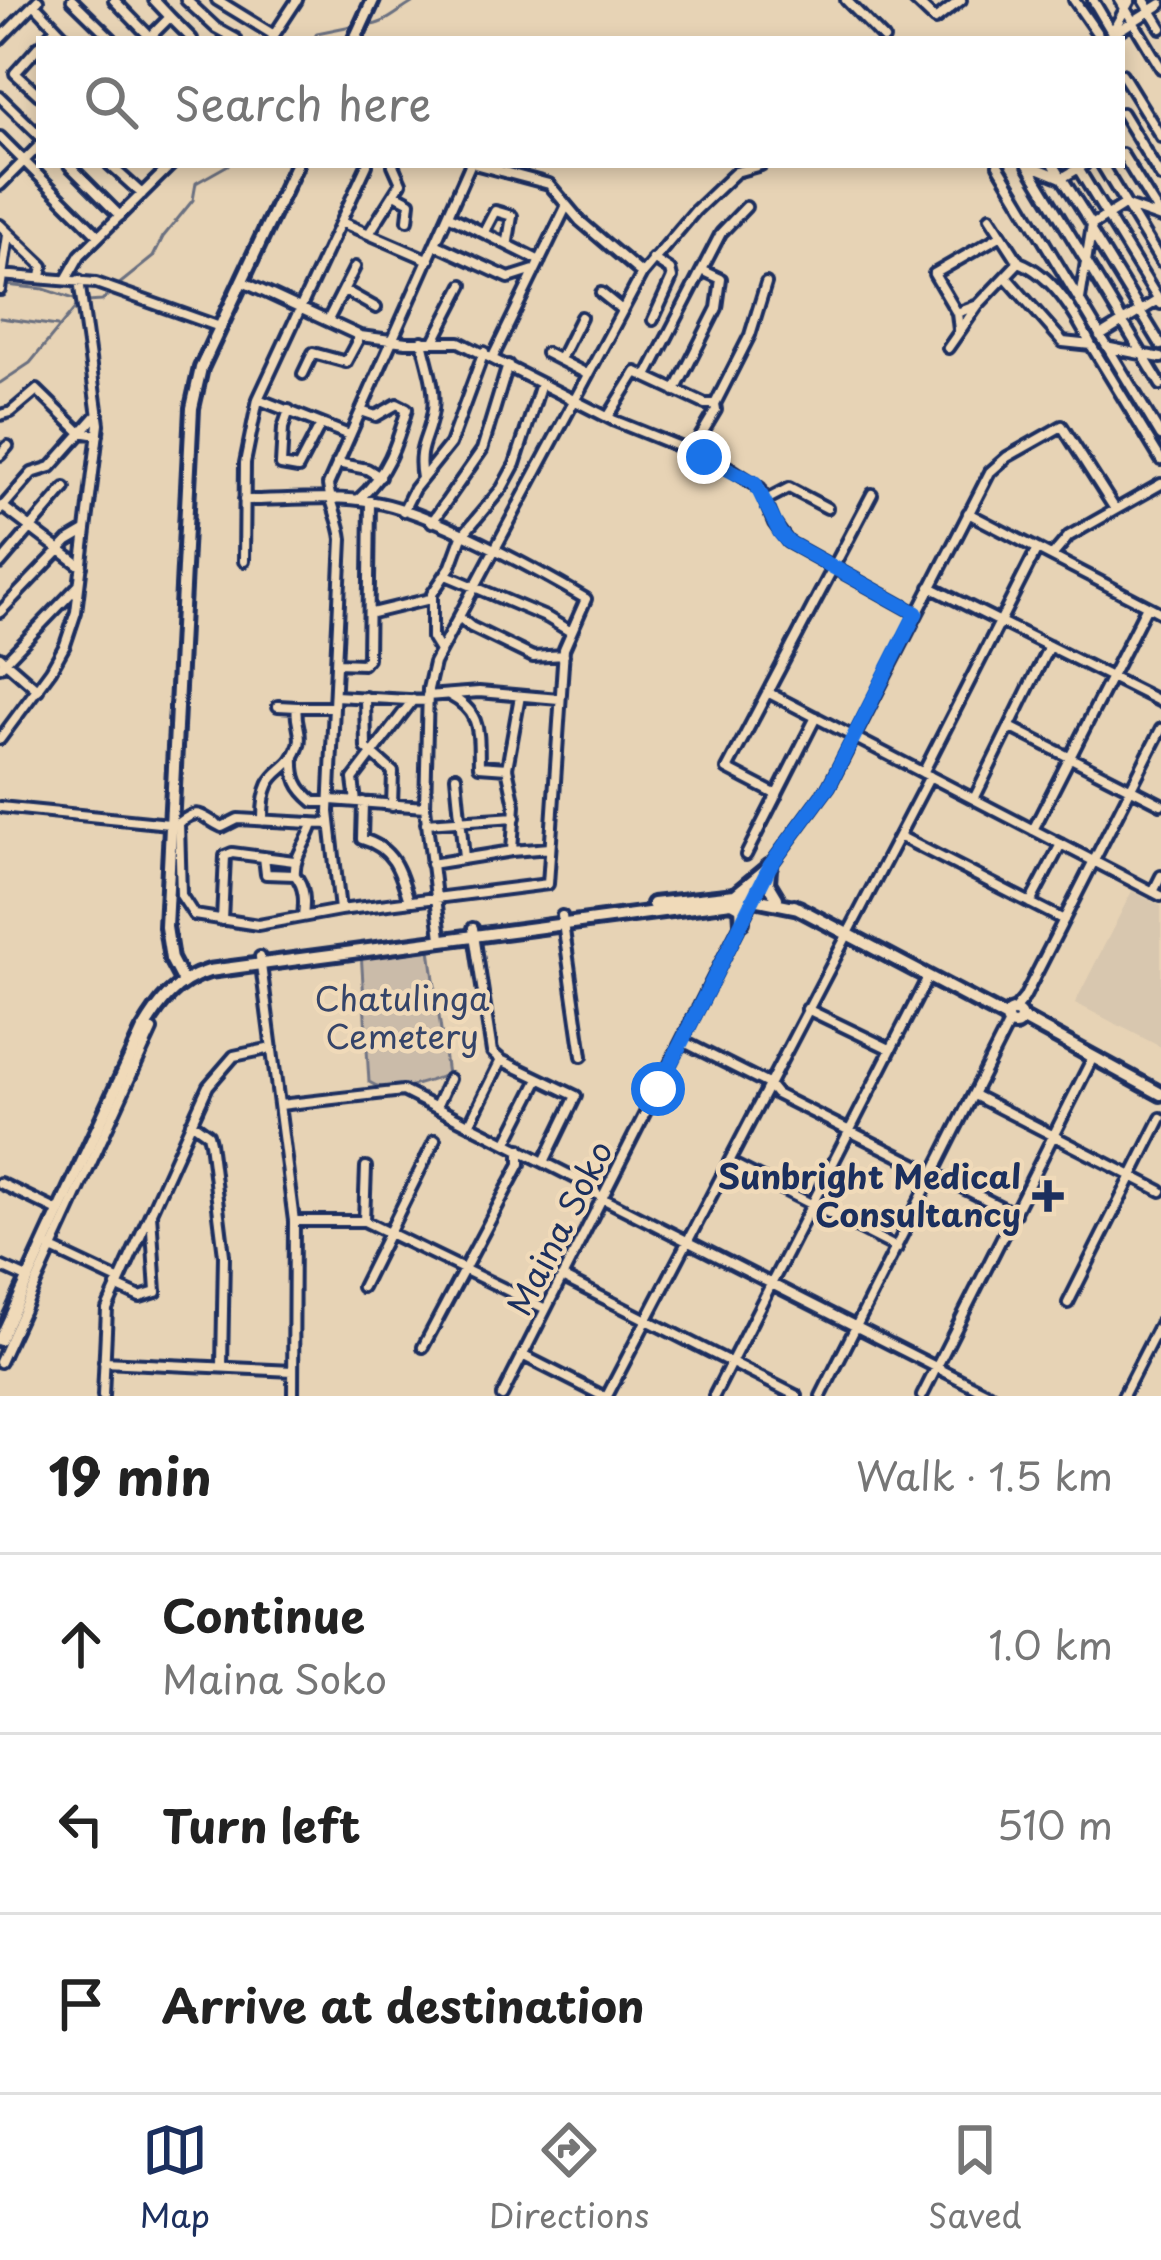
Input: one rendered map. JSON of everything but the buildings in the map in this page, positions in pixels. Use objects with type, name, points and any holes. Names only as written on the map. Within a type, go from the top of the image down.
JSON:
[{"type":"main road","points":[[360,28],[373,0]]},
{"type":"main road","points":[[180,978],[166,938],[192,408],[201,368],[295,168]]},
{"type":"main road","points":[[734,898],[770,866]]},
{"type":"main road","points":[[770,866],[768,883],[777,898]]},
{"type":"main road","points":[[755,896],[799,908]]},
{"type":"main road","points":[[734,898],[742,922]]},
{"type":"main road","points":[[0,1340],[48,1247],[58,1211],[152,1015],[180,978],[208,971],[441,935],[734,898],[777,898],[1161,1094]]},
{"type":"street","points":[[114,0],[147,36]]},
{"type":"street","points":[[154,0],[189,36]]},
{"type":"street","points":[[186,0],[231,36]]},
{"type":"street","points":[[274,36],[297,0]]},
{"type":"street","points":[[846,0],[881,36]]},
{"type":"street","points":[[914,0],[935,20],[961,0]]},
{"type":"street","points":[[1074,0],[1108,36]]},
{"type":"street","points":[[1093,0],[1108,36]]},
{"type":"street","points":[[1144,0],[1161,28]]},
{"type":"street","points":[[204,18],[219,1],[272,36]]},
{"type":"street","points":[[0,38],[36,2],[64,36]]},
{"type":"street","points":[[77,2],[109,36]]},
{"type":"street","points":[[1108,36],[1125,3]]},
{"type":"street","points":[[1125,3],[1161,68]]},
{"type":"street","points":[[1108,36],[1161,4]]},
{"type":"street","points":[[151,36],[170,17]]},
{"type":"street","points":[[49,36],[56,28]]},
{"type":"street","points":[[36,49],[14,73],[36,92]]},
{"type":"street","points":[[1125,79],[1161,136]]},
{"type":"street","points":[[0,97],[36,132]]},
{"type":"street","points":[[1125,118],[1161,176]]},
{"type":"street","points":[[0,137],[99,236]]},
{"type":"street","points":[[0,185],[36,149]]},
{"type":"street","points":[[1125,159],[1161,218]]},
{"type":"street","points":[[72,168],[120,216]]},
{"type":"street","points":[[117,168],[142,194]]},
{"type":"street","points":[[154,168],[161,175]]},
{"type":"street","points":[[67,278],[76,259],[168,168]]},
{"type":"street","points":[[244,561],[250,424],[366,168]]},
{"type":"street","points":[[370,232],[400,180],[394,168]]},
{"type":"street","points":[[340,910],[329,824],[343,539],[328,485],[473,168]]},
{"type":"street","points":[[487,168],[545,181],[566,207],[642,274]]},
{"type":"street","points":[[441,935],[425,807],[429,677],[642,274],[736,172],[750,168]]},
{"type":"street","points":[[1000,168],[1161,436]]},
{"type":"street","points":[[1031,168],[1161,385]]},
{"type":"street","points":[[1037,168],[1062,178]]},
{"type":"street","points":[[1056,168],[1161,345]]},
{"type":"street","points":[[1062,178],[1076,168]]},
{"type":"street","points":[[1080,168],[1160,301],[1100,336]]},
{"type":"street","points":[[1104,168],[1161,262]]},
{"type":"street","points":[[394,194],[410,202],[408,220]]},
{"type":"street","points":[[1079,300],[1092,228],[1124,205],[1161,218]]},
{"type":"street","points":[[403,511],[422,478],[451,444],[488,355],[566,207]]},
{"type":"street","points":[[647,376],[721,232],[746,207]]},
{"type":"street","points":[[485,230],[495,211],[512,216],[508,242]]},
{"type":"street","points":[[450,216],[508,242],[539,265]]},
{"type":"street","points":[[990,218],[1019,262],[1033,268],[1068,304],[1161,460]]},
{"type":"street","points":[[340,222],[429,260]]},
{"type":"street","points":[[0,225],[42,265],[41,278]]},
{"type":"street","points":[[0,290],[8,233]]},
{"type":"street","points":[[959,330],[957,313],[934,274],[1000,236]]},
{"type":"street","points":[[437,245],[509,278],[539,265]]},
{"type":"street","points":[[653,259],[670,270],[672,278],[653,320]]},
{"type":"street","points":[[948,348],[978,305],[1019,262]]},
{"type":"street","points":[[328,320],[355,267]]},
{"type":"street","points":[[675,391],[720,298],[721,280],[704,272]]},
{"type":"street","points":[[1,275],[80,280],[220,327]]},
{"type":"street","points":[[1006,277],[1063,342],[1091,345]]},
{"type":"street","points":[[0,739],[38,691],[71,631],[98,436],[80,280]]},
{"type":"street","points":[[241,281],[361,336],[393,341],[454,340],[608,418],[749,479],[788,542],[916,613]]},
{"type":"street","points":[[691,452],[707,431],[715,404],[750,335],[766,283]]},
{"type":"street","points":[[434,341],[464,285]]},
{"type":"street","points":[[344,290],[376,308]]},
{"type":"street","points":[[601,293],[622,310]]},
{"type":"street","points":[[957,313],[978,305]]},
{"type":"street","points":[[560,359],[581,317]]},
{"type":"street","points":[[303,374],[313,352],[346,362],[361,336]]},
{"type":"street","points":[[422,341],[434,395],[418,454],[422,478]]},
{"type":"street","points":[[1108,347],[1161,358]]},
{"type":"street","points":[[546,353],[587,374]]},
{"type":"street","points":[[432,522],[482,450],[508,365]]},
{"type":"street","points":[[608,418],[634,374],[715,404]]},
{"type":"street","points":[[440,651],[432,638],[430,599],[462,536],[502,488],[515,464],[541,384]]},
{"type":"street","points":[[0,415],[11,412],[37,390],[80,432],[98,436]]},
{"type":"street","points":[[258,399],[349,435]]},
{"type":"street","points":[[358,500],[380,477],[397,448],[406,409],[397,404],[376,416],[361,411]]},
{"type":"street","points":[[289,410],[281,439],[281,465],[298,467],[321,424]]},
{"type":"street","points":[[82,567],[1,507],[32,473],[51,467],[98,414]]},
{"type":"street","name":"Maina Soko","points":[[502,1396],[770,866],[829,786],[997,464],[1063,426],[1115,509]]},
{"type":"street","points":[[0,455],[8,446]]},
{"type":"street","points":[[337,463],[380,477]]},
{"type":"street","points":[[1052,556],[1069,536],[1161,484]]},
{"type":"street","points":[[0,564],[65,488]]},
{"type":"street","points":[[766,500],[789,488],[826,508]]},
{"type":"street","points":[[777,795],[728,769],[872,494]]},
{"type":"street","points":[[174,823],[183,900],[194,915],[222,920],[258,925],[548,884],[564,655],[586,599],[432,522],[370,501],[244,500]]},
{"type":"street","points":[[337,663],[366,663],[370,501]]},
{"type":"street","points":[[968,513],[1161,613]]},
{"type":"street","points":[[0,612],[86,530]]},
{"type":"street","points":[[522,1355],[605,1396],[898,836],[1037,549]]},
{"type":"street","points":[[446,575],[571,632]]},
{"type":"street","points":[[38,691],[2,662],[79,585]]},
{"type":"street","points":[[930,586],[1161,702]]},
{"type":"street","points":[[370,614],[430,599]]},
{"type":"street","points":[[1033,830],[1147,606]]},
{"type":"street","points":[[459,617],[533,657],[564,655]]},
{"type":"street","points":[[974,799],[1049,646]]},
{"type":"street","points":[[770,693],[1157,894],[1161,876]]},
{"type":"street","points":[[448,694],[461,701],[479,725],[479,766],[507,768]]},
{"type":"street","points":[[335,696],[559,699]]},
{"type":"street","points":[[512,851],[515,817],[507,768],[520,696]]},
{"type":"street","points":[[365,698],[366,748],[393,772],[392,806]]},
{"type":"street","points":[[409,901],[393,857],[380,845],[362,839],[352,782],[413,700]]},
{"type":"street","points":[[278,706],[334,707]]},
{"type":"street","points":[[297,707],[301,737],[294,777],[314,802],[425,807]]},
{"type":"street","points":[[746,855],[816,717]]},
{"type":"street","points":[[1010,727],[1161,804]]},
{"type":"street","points":[[821,1396],[1161,729]]},
{"type":"street","points":[[263,820],[265,786],[295,754]]},
{"type":"street","points":[[456,776],[464,858]]},
{"type":"street","points":[[0,807],[174,823],[193,813],[222,827],[238,819],[329,824]]},
{"type":"street","points":[[426,823],[515,817]]},
{"type":"street","points":[[303,916],[304,894],[295,875],[295,861],[313,824]]},
{"type":"street","points":[[898,836],[1064,920]]},
{"type":"street","points":[[1030,903],[1061,844]]},
{"type":"street","points":[[431,864],[550,848]]},
{"type":"street","points":[[222,920],[225,856],[295,861]]},
{"type":"street","points":[[264,857],[266,874],[295,875]]},
{"type":"street","points":[[563,920],[582,1055]]},
{"type":"street","points":[[474,931],[491,1052],[573,1094],[576,1100],[544,1162]]},
{"type":"street","points":[[261,960],[295,1221],[293,1396]]},
{"type":"street","points":[[714,1396],[928,976]]},
{"type":"street","points":[[808,1009],[890,1049]]},
{"type":"street","points":[[0,1362],[114,1096],[152,1030]]},
{"type":"street","points":[[682,1041],[768,1084],[776,1094],[1015,1214]]},
{"type":"street","points":[[103,1396],[105,1317],[191,1122],[214,1076],[234,1056],[272,1048]]},
{"type":"street","points":[[922,1396],[1093,1059]]},
{"type":"street","points":[[470,1123],[501,1060]]},
{"type":"street","points":[[436,1107],[449,1079]]},
{"type":"street","points":[[507,1143],[539,1079]]},
{"type":"street","points":[[280,1105],[398,1090],[993,1396]]},
{"type":"street","points":[[975,1096],[1161,1191]]},
{"type":"street","points":[[1068,1303],[1161,1118]]},
{"type":"street","points":[[191,1122],[211,1142],[224,1255],[222,1366]]},
{"type":"street","points":[[362,1287],[435,1140]]},
{"type":"street","points":[[423,1347],[520,1164],[520,1149]]},
{"type":"street","points":[[520,1164],[532,1156]]},
{"type":"street","points":[[729,1162],[896,1248]]},
{"type":"street","points":[[364,1220],[366,1167]]},
{"type":"street","points":[[0,1183],[58,1211]]},
{"type":"street","points":[[48,1247],[140,1297],[156,1292],[151,1212]]},
{"type":"street","points":[[295,1221],[364,1220],[546,1309]]},
{"type":"street","points":[[0,1266],[29,1279]]},
{"type":"street","points":[[562,1277],[797,1396]]},
{"type":"street","points":[[1123,1396],[1161,1322]]},
{"type":"street","points":[[104,1362],[293,1371]]},
{"type":"shaded area","points":[[1132,891],[1161,906],[1161,1047],[1075,1003]]},
{"type":"green space","name":"Chatulinga Cemetery","points":[[429,942],[447,1075],[407,1087],[378,1086],[369,1082],[361,951]]},
{"type":"waterway","points":[[365,25],[386,20],[418,0]]},
{"type":"waterway","points":[[316,36],[356,25]]},
{"type":"waterway","points":[[117,286],[153,257],[193,200],[196,183],[223,168]]},
{"type":"waterway","points":[[5,285],[44,289],[77,300]]},
{"type":"waterway","points":[[87,302],[102,301],[111,292]]},
{"type":"waterway","points":[[0,383],[30,363],[77,306]]},
{"type":"waterway","points":[[0,318],[57,326]]},
{"type":"place","name":"Sunbright Medical Consultancy","points":[[1048,1196]]},
{"type":"route","points":[[658,1089],[770,866],[829,786],[916,613],[788,542],[755,483],[704,457]]}]
